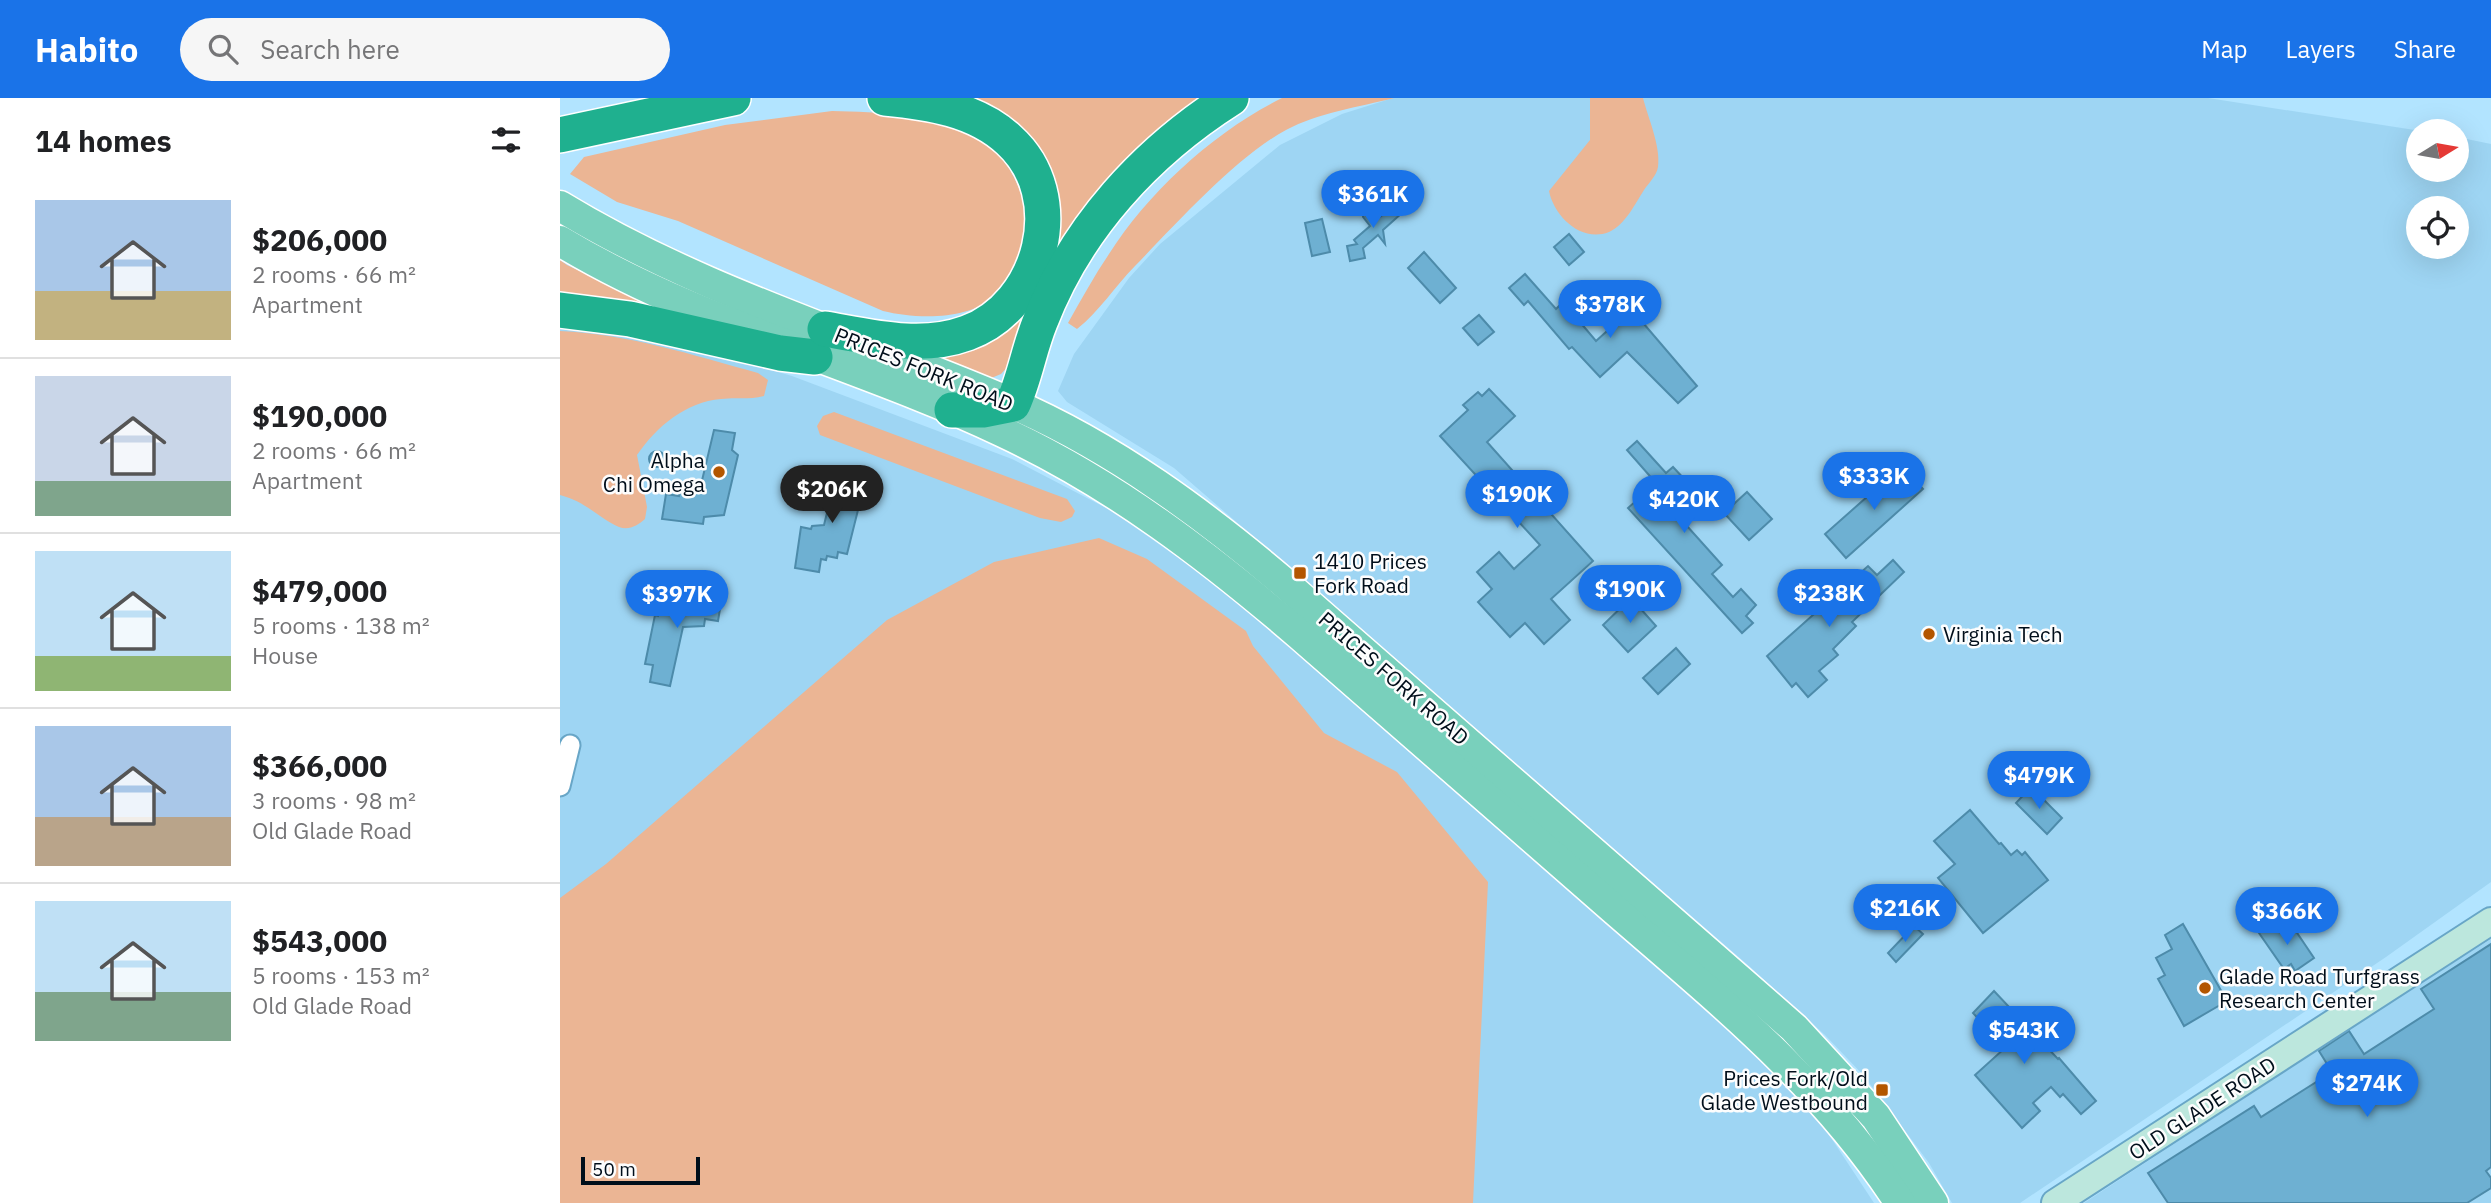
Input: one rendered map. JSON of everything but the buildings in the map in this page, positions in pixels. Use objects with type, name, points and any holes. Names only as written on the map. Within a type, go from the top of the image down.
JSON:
[{"type":"highway","points":[[560,135],[733,98]]},
{"type":"highway","points":[[560,310],[630,319],[780,354],[820,343],[918,342],[967,333],[989,323],[1009,308],[1025,287],[1042,239],[1043,209],[1038,185],[1027,161],[1010,140],[982,121],[954,110],[885,98]]},
{"type":"highway","points":[[952,410],[984,410],[1013,404],[1023,382],[1039,324],[1054,289],[1094,222],[1152,158],[1231,98]]},
{"type":"main road","name":"PRICES FORK ROAD","points":[[560,206],[820,343],[1093,479],[1228,573],[1787,1063],[1848,1129],[1900,1203]]},
{"type":"main road","name":"PRICES FORK ROAD","points":[[560,241],[624,277],[1013,404],[1096,447],[1163,489],[1299,595],[1794,1028],[1876,1117],[1933,1203]]},
{"type":"street","points":[[560,786],[570,745]]},
{"type":"street","name":"OLD GLADE ROAD","points":[[2055,1203],[2491,921]]},
{"type":"shaded area","points":[[940,98],[1214,98],[1179,123],[1014,360],[1001,374],[989,379],[898,345],[994,332],[1045,180]]},
{"type":"shaded area","points":[[1282,98],[1394,98],[1311,119],[1267,142],[1247,156],[1187,212],[1085,322],[1077,329],[1068,323],[1098,271],[1143,208],[1208,145],[1232,127]]},
{"type":"shaded area","name":"Virginia Tech","points":[[1393,98],[2208,98],[2406,129],[2406,182],[2469,182],[2469,139],[2491,144],[2491,882],[2386,957],[2020,1203],[1952,1203],[1929,1163],[1864,1076],[1825,1035],[1749,966],[1174,468],[1067,402],[1058,391],[1074,354],[1129,278],[1160,244],[1280,145],[1342,114]]},
{"type":"shaded area","points":[[1590,98],[1643,98],[1656,141],[1658,159],[1656,173],[1625,219],[1615,229],[1599,234],[1589,234],[1570,225],[1557,210],[1549,191],[1590,140]]},
{"type":"shaded area","points":[[832,111],[886,114],[939,123],[973,136],[993,150],[1008,167],[1019,187],[1025,232],[1021,255],[1011,276],[996,295],[972,310],[957,314],[911,316],[883,311],[678,221],[617,202],[570,174],[584,157],[725,125]]},
{"type":"shaded area","points":[[560,260],[567,265],[693,325],[560,301]]},
{"type":"shaded area","points":[[560,324],[724,356],[792,376],[1012,459],[1112,511],[1227,592],[1749,1047],[1816,1115],[1874,1203],[560,1203]]},
{"type":"shaded area","points":[[560,331],[635,341],[758,373],[768,380],[764,396],[708,401],[684,410],[663,425],[637,455],[647,507],[645,519],[630,528],[619,527],[578,502],[560,495]]},
{"type":"shaded area","points":[[834,412],[1067,499],[1075,511],[1072,517],[1061,522],[1040,518],[820,435],[817,426],[823,416]]},
{"type":"shaded area","points":[[1099,538],[1147,559],[1246,631],[1253,646],[1324,733],[1397,772],[1488,882],[1473,1203],[560,1203],[560,898],[606,864],[887,620],[994,562]]},
{"type":"shaded area","points":[[2491,939],[2491,1203],[2084,1203],[2369,1016]]},
{"type":"place","name":"Alpha Chi Omega","points":[[719,472]]},
{"type":"place","name":"1410 Prices Fork Road","points":[[1300,573]]},
{"type":"place","name":"Virginia Tech","points":[[1929,634]]},
{"type":"place","name":"Glade Road Turfgrass Research Center","points":[[2205,988]]},
{"type":"place","name":"Prices Fork/Old Glade Westbound","points":[[1882,1090]]}]
